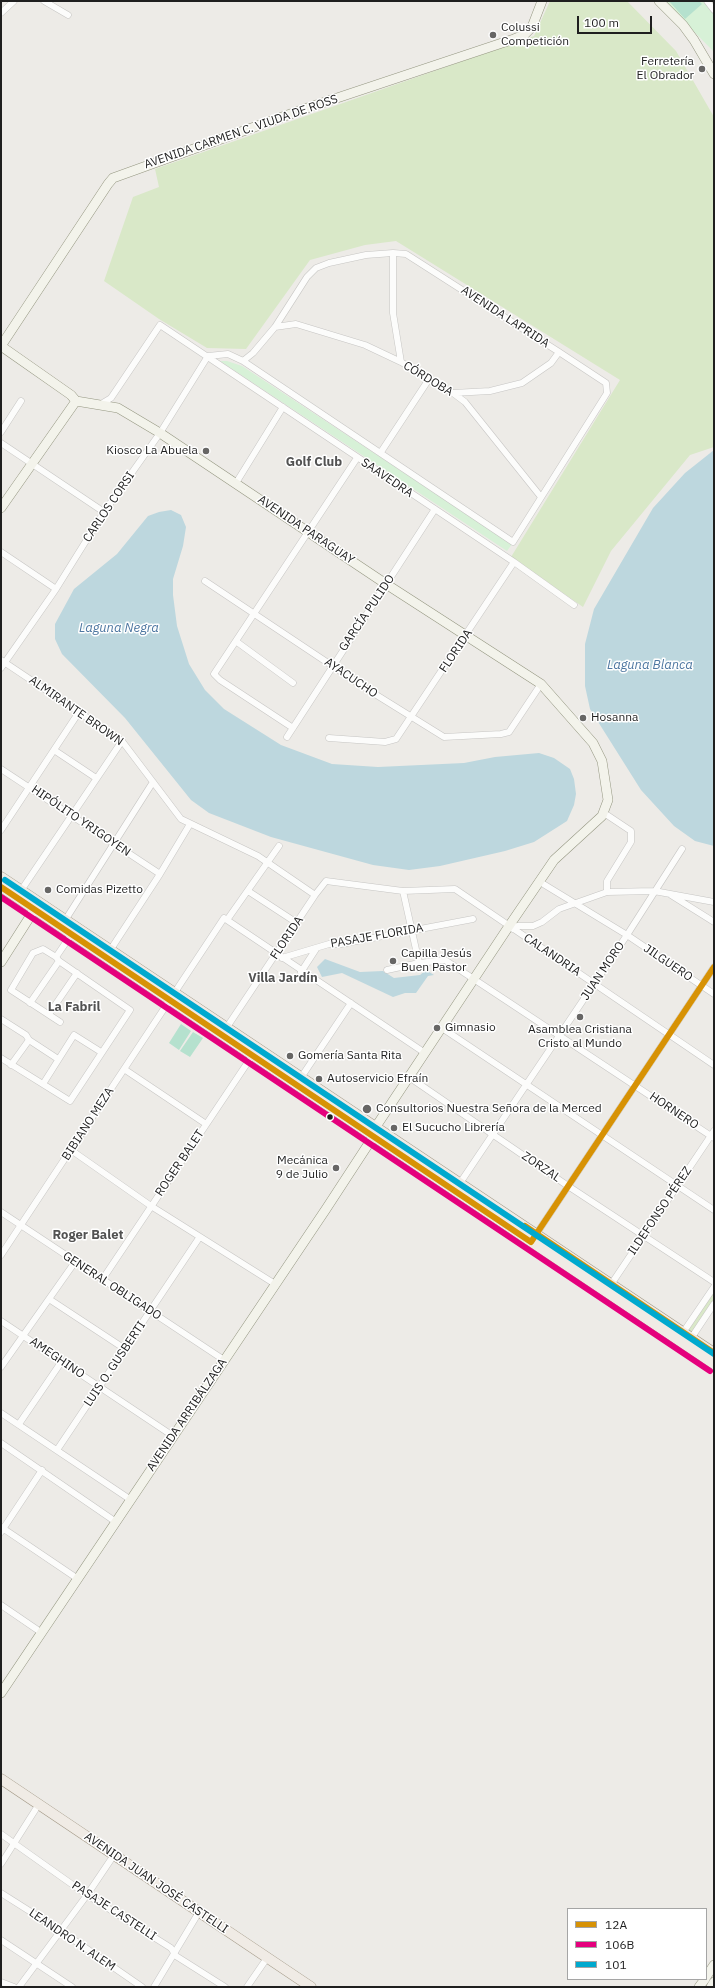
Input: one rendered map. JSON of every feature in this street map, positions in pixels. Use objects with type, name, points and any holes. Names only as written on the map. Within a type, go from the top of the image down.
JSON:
[{"type":"main road","points":[[1,877],[19,894],[255,1051],[374,1133],[685,1339],[714,1364]]},
{"type":"main road","points":[[1,887],[19,894]]},
{"type":"main road","points":[[685,1339],[714,1353]]},
{"type":"main road","name":"AVENIDA JUAN JOSÉ CASTELLI","points":[[1,1779],[37,1806],[265,1960],[301,1987]]},
{"type":"main road","name":"AVENIDA JUAN JOSÉ CASTELLI","points":[[1,1785],[37,1806]]},
{"type":"main road","name":"AVENIDA JUAN JOSÉ CASTELLI","points":[[265,1960],[311,1987]]},
{"type":"street","points":[[1,13],[14,1]]},
{"type":"street","points":[[44,1],[68,15]]},
{"type":"street","name":"AVENIDA CARMEN C. VIUDA DE ROSS","points":[[1,346],[113,178],[307,108],[524,35],[532,27],[542,1]]},
{"type":"street","points":[[659,1],[691,35],[714,74]]},
{"type":"street","points":[[709,2],[714,10]]},
{"type":"street","points":[[243,361],[253,353],[275,327],[307,277],[316,268],[329,263],[366,254],[393,253],[393,313],[401,362]]},
{"type":"street","name":"AVENIDA LAPRIDA","points":[[393,253],[406,254],[606,383],[607,393],[541,497]]},
{"type":"street","name":"CÓRDOBA","points":[[275,327],[296,324],[366,345],[401,362],[453,393],[465,402],[541,497]]},
{"type":"street","name":"SAAVEDRA","points":[[101,404],[111,398],[160,325],[514,562],[574,605]]},
{"type":"street","points":[[1,346],[71,394],[76,401],[31,463],[1,508]]},
{"type":"street","points":[[453,393],[490,391],[522,383],[551,363],[559,352]]},
{"type":"street","name":"SAAVEDRA","points":[[208,356],[228,354],[243,361],[381,452],[512,542],[541,497]]},
{"type":"street","name":"CARLOS CORSI","points":[[2,663],[56,589],[104,512],[160,433],[208,356]]},
{"type":"street","points":[[381,452],[429,379]]},
{"type":"street","points":[[1,432],[21,401]]},
{"type":"street","name":"AVENIDA PARAGUAY","points":[[76,401],[118,408],[160,433],[386,584],[541,684],[593,743],[602,761],[608,800],[604,813]]},
{"type":"street","points":[[236,483],[283,407]]},
{"type":"street","points":[[1,443],[104,512]]},
{"type":"street","points":[[293,728],[220,680],[214,674],[237,642],[357,458]]},
{"type":"street","name":"GARCÍA PULIDO","points":[[287,737],[332,665],[435,509]]},
{"type":"street","points":[[1,552],[56,589]]},
{"type":"street","name":"FLORIDA","points":[[329,738],[385,742],[396,739],[514,562]]},
{"type":"street","name":"AYACUCHO","points":[[205,580],[254,614],[444,738],[501,734],[509,732],[541,684]]},
{"type":"street","points":[[237,642],[293,684]]},
{"type":"street","name":"ALMIRANTE BROWN","points":[[2,663],[122,741],[181,819],[258,856],[315,895]]},
{"type":"street","points":[[1,830],[79,712]]},
{"type":"street","points":[[19,894],[122,741]]},
{"type":"street","points":[[54,750],[96,778]]},
{"type":"street","name":"HIPÓLITO YRIGOYEN","points":[[1,769],[160,874]]},
{"type":"street","points":[[63,923],[153,782]]},
{"type":"street","points":[[604,813],[631,831],[631,842],[607,881],[607,892]]},
{"type":"street","name":"AVENIDA ARRIBÁLZAGA","points":[[2,1689],[78,1579],[275,1284],[409,1077],[511,927],[554,860],[594,825],[604,813]]},
{"type":"street","points":[[108,953],[160,874],[190,824]]},
{"type":"street","name":"BIBIANO MEZA","points":[[1,1255],[173,996],[225,920],[248,891],[279,846]]},
{"type":"street","name":"JUAN MORO","points":[[457,1187],[627,936],[654,891],[682,849]]},
{"type":"street","name":"FLORIDA","points":[[225,1031],[315,895],[326,881],[403,891]]},
{"type":"street","name":"JILGUERO","points":[[540,882],[627,936],[714,994]]},
{"type":"street","points":[[419,963],[403,891],[455,889],[511,927],[533,926],[542,922],[559,909],[607,892],[654,891],[714,902]]},
{"type":"street","points":[[248,891],[297,923]]},
{"type":"street","points":[[668,893],[714,922]]},
{"type":"street","points":[[1,962],[4,950],[37,906]]},
{"type":"street","name":"PASAJE FLORIDA","points":[[282,958],[329,944],[341,944],[473,919]]},
{"type":"street","points":[[225,920],[276,953],[301,972],[351,1003],[425,1053]]},
{"type":"street","name":"CALANDRIA","points":[[511,927],[714,1065]]},
{"type":"street","points":[[30,1002],[74,931]]},
{"type":"street","points":[[1,1058],[70,1101],[130,1010],[43,949],[33,953],[11,990],[60,1022]]},
{"type":"street","points":[[301,972],[316,949]]},
{"type":"street","name":"HORNERO","points":[[387,970],[419,963],[445,960],[713,1135]]},
{"type":"street","points":[[533,1238],[714,967]]},
{"type":"street","points":[[49,1014],[77,973]]},
{"type":"street","points":[[299,1082],[351,1003]]},
{"type":"street","points":[[1,1019],[26,1035],[29,1040],[58,1059]]},
{"type":"street","points":[[442,1028],[525,1085],[714,1210]]},
{"type":"street","points":[[43,1084],[74,1035],[101,1052]]},
{"type":"street","points":[[11,1065],[29,1040]]},
{"type":"street","name":"ROGER BALET","points":[[102,1280],[255,1051]]},
{"type":"street","points":[[124,1069],[206,1124]]},
{"type":"street","name":"ZORZAL","points":[[409,1077],[568,1186],[714,1282]]},
{"type":"street","name":"ILDEFONSO PÉREZ","points":[[608,1288],[713,1135]]},
{"type":"street","points":[[71,1150],[199,1238],[275,1284]]},
{"type":"street","name":"GENERAL OBLIGADO","points":[[1,1212],[224,1360]]},
{"type":"street","name":"LUIS O. GUSBERTI","points":[[57,1450],[199,1238]]},
{"type":"street","points":[[1,1367],[75,1262]]},
{"type":"street","points":[[685,1339],[714,1287]]},
{"type":"street","points":[[49,1299],[125,1349]]},
{"type":"street","points":[[685,1339],[714,1304]]},
{"type":"street","name":"AMEGHINO","points":[[1,1321],[173,1436]]},
{"type":"street","points":[[19,1424],[62,1361]]},
{"type":"street","points":[[1,1413],[131,1500]]},
{"type":"street","points":[[1,1443],[116,1522]]},
{"type":"street","points":[[42,1470],[2,1529],[78,1579]]},
{"type":"street","points":[[1,1605],[42,1632]]},
{"type":"street","points":[[1,1864],[37,1806]]},
{"type":"street","name":"PASAJE CASTELLI","points":[[1,1834],[87,1895],[158,1939],[171,1948],[173,1953],[226,1987]]},
{"type":"street","points":[[19,1987],[87,1895],[112,1857]]},
{"type":"street","name":"LEANDRO N. ALEM","points":[[1,1893],[61,1931],[142,1987]]},
{"type":"street","points":[[154,1987],[197,1914]]},
{"type":"street","points":[[1,1940],[72,1987]]},
{"type":"street","points":[[247,1987],[265,1960]]},
{"type":"street","points":[[707,1976],[714,1965]]},
{"type":"street","points":[[1,1982],[14,1987]]},
{"type":"street","points":[[711,1987],[714,1982]]},
{"type":"green space","points":[[550,1],[627,1],[676,51],[714,117],[714,447],[690,455],[611,551],[583,607],[511,557],[620,380],[396,241],[365,245],[310,260],[246,349],[207,348],[159,319],[104,281],[133,197],[159,187],[155,169],[534,36]]},
{"type":"green space","points":[[664,1],[703,1],[714,15],[714,52]]},
{"type":"green space","points":[[669,1],[699,1],[702,4],[685,19]]},
{"type":"green space","points":[[220,361],[227,361],[242,366],[512,544],[507,551]]},
{"type":"green space","points":[[181,1024],[191,1031],[179,1050],[169,1043]]},
{"type":"green space","points":[[193,1032],[203,1038],[190,1057],[180,1051]]},
{"type":"green space","points":[[714,1292],[714,1301],[692,1332],[688,1329]]},
{"type":"water","name":"Laguna Blanca","points":[[714,450],[714,846],[695,841],[674,826],[641,790],[590,709],[585,686],[585,644],[594,609],[653,508],[685,473]]},
{"type":"water","name":"Laguna Negra","points":[[171,510],[181,515],[186,527],[183,546],[173,579],[173,595],[177,626],[189,664],[205,690],[224,709],[281,745],[332,764],[378,767],[464,763],[495,757],[539,753],[554,758],[570,769],[574,779],[576,794],[574,805],[567,821],[534,842],[505,851],[440,866],[409,870],[373,865],[271,837],[209,813],[191,800],[125,718],[62,654],[55,639],[55,624],[74,589],[117,554],[148,516]]},
{"type":"water","points":[[325,959],[360,972],[383,971],[394,978],[420,975],[426,970],[434,975],[428,976],[416,993],[405,993],[393,997],[342,973],[322,977],[317,967]]},
{"type":"transit line","name":"101","points":[[5,880],[714,1354]]},
{"type":"transit line","name":"12A","points":[[1,887],[531,1242],[714,967]]},
{"type":"transit line","name":"106B","points":[[1,897],[710,1371]]},
{"type":"transit line","name":"12A","points":[[525,1226],[714,1353]]},
{"type":"place","name":"Colussi Competición","points":[[493,35]]},
{"type":"place","name":"Ferretería El Obrador","points":[[702,69]]},
{"type":"place","name":"Kiosco La Abuela","points":[[206,451]]},
{"type":"place","name":"Hosanna","points":[[583,718]]},
{"type":"place","name":"Comidas Pizetto","points":[[48,890]]},
{"type":"place","name":"Capilla Jesús Buen Pastor","points":[[393,961]]},
{"type":"place","name":"Asamblea Cristiana Cristo al Mundo","points":[[580,1017]]},
{"type":"place","name":"Gimnasio","points":[[437,1028]]},
{"type":"place","name":"Gomería Santa Rita","points":[[290,1056]]},
{"type":"place","name":"Autoservicio Efraín","points":[[319,1079]]},
{"type":"place","name":"Consultorios Nuestra Señora de la Merced","points":[[367,1109]]},
{"type":"place","name":"El Sucucho Librería","points":[[394,1128]]},
{"type":"place","name":"Mecánica 9 de Julio","points":[[336,1168]]},
{"type":"district","name":"Golf Club","points":[[314,462]]},
{"type":"district","name":"Villa Jardín","points":[[283,978]]},
{"type":"district","name":"La Fabril","points":[[74,1007]]},
{"type":"district","name":"Roger Balet","points":[[88,1235]]}]
